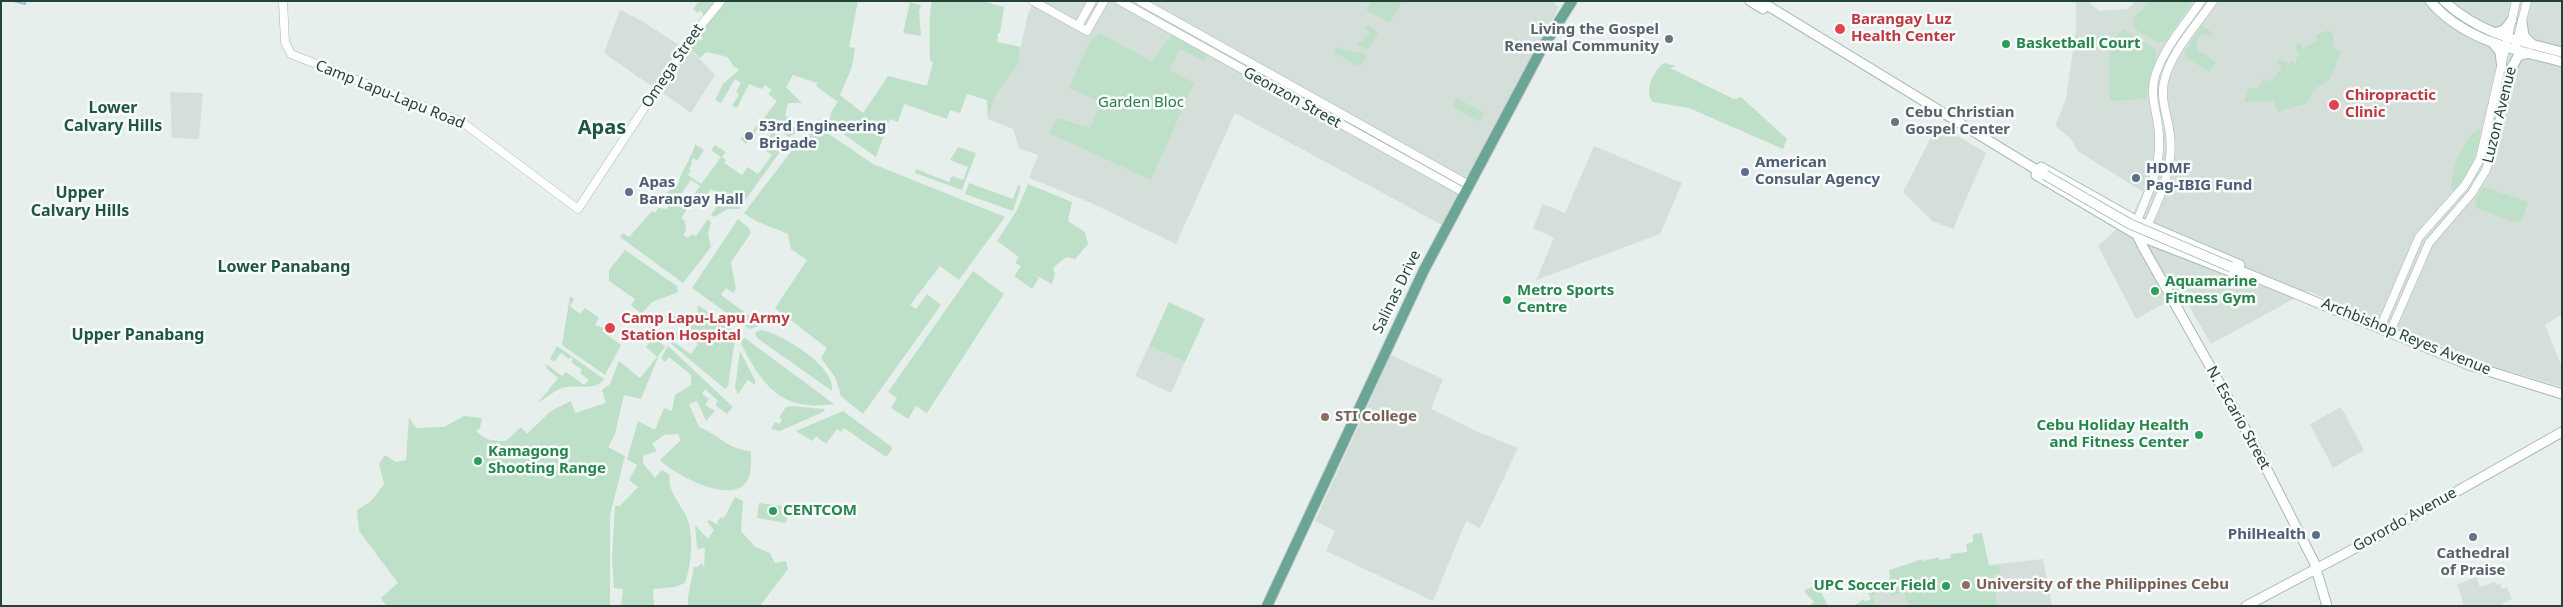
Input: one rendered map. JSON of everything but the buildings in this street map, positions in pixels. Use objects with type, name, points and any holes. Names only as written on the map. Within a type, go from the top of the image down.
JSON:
[{"type":"main road","name":"Salinas Drive","points":[[1267,606],[1424,270],[1541,50],[1572,1]]},
{"type":"main road","name":"Archbishop Reyes Avenue","points":[[1750,1],[1800,26]]},
{"type":"main road","name":"Archbishop Reyes Avenue","points":[[1760,1],[2045,175],[2130,224],[2469,365],[2562,394]]},
{"type":"main road","name":"Archbishop Reyes Avenue","points":[[1770,1],[1792,17],[1800,26]]},
{"type":"main road","points":[[2430,1],[2458,27],[2493,43],[2512,43]]},
{"type":"main road","points":[[2444,1],[2472,24],[2495,33],[2512,43],[2562,62]]},
{"type":"main road","points":[[2495,33],[2504,30],[2512,20]]},
{"type":"main road","points":[[2522,22],[2524,36],[2531,49]]},
{"type":"main road","points":[[2493,43],[2500,52],[2506,69],[2518,56],[2531,49],[2562,52]]},
{"type":"main road","name":"Archbishop Reyes Avenue","points":[[2003,149],[2008,148],[2136,221],[2236,263],[2252,274]]},
{"type":"main road","name":"Archbishop Reyes Avenue","points":[[2003,149],[2005,156],[2138,235],[2233,272],[2252,274]]},
{"type":"main road","points":[[2136,221],[2138,235]]},
{"type":"main road","points":[[2138,235],[2147,226]]},
{"type":"main road","name":"N. Escario Street","points":[[2138,235],[2257,450],[2316,569],[2327,606]]},
{"type":"main road","name":"Gorordo Avenue","points":[[2246,606],[2562,432]]},
{"type":"street","name":"Camp Lapu-Lapu Road","points":[[283,1],[285,42],[291,54],[462,122],[578,209]]},
{"type":"street","name":"Omega Street","points":[[578,209],[689,40],[721,1]]},
{"type":"street","points":[[1033,1],[1087,31],[1104,1]]},
{"type":"street","points":[[1078,26],[1092,1]]},
{"type":"street","name":"Geonzon Street","points":[[1120,1],[1467,189]]},
{"type":"street","name":"Geonzon Street","points":[[1140,1],[1467,189]]},
{"type":"street","points":[[2136,221],[2155,176],[2160,152],[2160,135],[2153,100],[2154,82],[2167,50],[2201,1]]},
{"type":"street","points":[[2147,226],[2166,179],[2170,154],[2170,134],[2163,100],[2164,83],[2176,56],[2213,1]]},
{"type":"street","points":[[2512,43],[2512,20],[2516,1]]},
{"type":"street","points":[[2512,43],[2522,22],[2527,1]]},
{"type":"street","name":"Luzon Avenue","points":[[2380,328],[2420,236],[2474,172],[2486,142],[2512,43]]},
{"type":"street","name":"Luzon Avenue","points":[[2390,332],[2429,243],[2472,192],[2486,170],[2494,146],[2506,69]]},
{"type":"shaded area","points":[[1035,1],[1552,1],[1559,7],[1442,225],[1235,113],[1176,244],[1089,202],[1029,178],[1038,155],[1019,148],[1013,129],[988,119],[996,95],[1017,66],[1028,13]]},
{"type":"shaded area","points":[[2076,1],[2087,1],[2099,11],[2127,9],[2136,1],[2562,1],[2562,314],[2545,325],[2562,367],[2562,387],[2460,357],[2308,291],[2211,344],[2182,294],[2136,319],[2098,246],[2132,215],[2143,192],[2079,152],[2070,138],[2055,126],[2066,99],[2076,30]]},
{"type":"shaded area","points":[[620,10],[640,20],[681,46],[654,88],[604,53]]},
{"type":"shaded area","points":[[687,46],[715,75],[691,113],[658,90]]},
{"type":"shaded area","points":[[170,92],[203,93],[199,139],[172,138]]},
{"type":"shaded area","points":[[1938,124],[1986,153],[1953,229],[1932,221],[1903,192]]},
{"type":"shaded area","points":[[1594,146],[1682,183],[1660,234],[1536,280],[1554,238],[1533,228],[1543,204],[1565,213]]},
{"type":"shaded area","points":[[1149,346],[1185,362],[1171,393],[1135,376]]},
{"type":"shaded area","points":[[1391,355],[1443,379],[1431,409],[1476,431],[1518,448],[1480,528],[1466,521],[1433,601],[1326,551],[1335,531],[1315,521]]},
{"type":"shaded area","points":[[2341,407],[2364,450],[2333,468],[2310,424]]},
{"type":"shaded area","name":"University of the Philippines Cebu","points":[[2043,559],[2052,606],[1873,606],[1876,604],[1873,597],[1887,590],[1882,581],[1908,574]]},
{"type":"shaded area","points":[[2476,577],[2480,587],[2495,582],[2496,585],[2500,584],[2502,589],[2507,587],[2512,599],[2498,606],[2464,606],[2457,584]]},
{"type":"green space","points":[[699,1],[858,1],[849,47],[855,48],[852,67],[840,95],[863,113],[888,76],[927,86],[933,62],[930,61],[930,15],[932,1],[982,1],[1004,7],[997,42],[1021,47],[1017,66],[996,95],[988,119],[987,100],[967,94],[960,113],[950,110],[947,119],[904,104],[898,122],[890,119],[876,157],[829,124],[831,112],[838,102],[816,86],[817,83],[793,75],[786,87],[802,103],[788,103],[785,116],[789,117],[787,124],[794,127],[797,132],[789,137],[763,119],[777,101],[768,94],[772,90],[765,85],[762,89],[749,84],[737,108],[732,106],[739,94],[736,92],[741,83],[735,79],[721,103],[715,100],[723,84],[739,70],[733,66],[728,57],[706,52],[700,58],[692,50],[684,57],[671,78],[667,76],[695,36],[701,41],[703,38],[700,35],[701,27],[707,20],[700,10],[698,13],[693,9]]},
{"type":"green space","points":[[1371,1],[1402,1],[1390,23],[1366,10]]},
{"type":"green space","points":[[2151,1],[2193,1],[2165,42],[2158,43],[2133,28],[2133,18]]},
{"type":"green space","points":[[910,2],[921,5],[919,11],[921,36],[903,33]]},
{"type":"green space","points":[[1368,24],[1378,33],[1368,49],[1357,45],[1369,32],[1365,29]]},
{"type":"green space","points":[[2201,25],[2213,33],[2210,37],[2206,34],[2201,35],[2196,43],[2199,54],[2202,52],[2216,62],[2209,72],[2185,57],[2185,52]]},
{"type":"green space","points":[[2327,29],[2333,35],[2333,48],[2341,52],[2330,79],[2313,90],[2307,103],[2278,112],[2274,101],[2244,102],[2249,88],[2258,88],[2264,78],[2270,82],[2282,67],[2277,62],[2280,59],[2283,63],[2284,61],[2290,65],[2291,61],[2296,63],[2296,58],[2300,56],[2295,46],[2300,43],[2303,48],[2318,40],[2316,35],[2327,31]]},
{"type":"green space","points":[[2124,30],[2155,49],[2156,59],[2147,92],[2147,99],[2110,101],[2109,56],[2118,33]]},
{"type":"green space","name":"Garden Bloc","points":[[1100,33],[1151,61],[1172,35],[1207,55],[1204,61],[1180,49],[1169,70],[1194,83],[1151,180],[1049,133],[1057,118],[1090,128],[1101,102],[1069,88],[1090,41]]},
{"type":"green space","points":[[1336,47],[1353,52],[1362,52],[1367,56],[1361,65],[1356,65],[1334,52]]},
{"type":"green space","points":[[1664,63],[1676,66],[1670,68],[1734,99],[1741,97],[1787,139],[1783,149],[1689,108],[1653,102],[1650,97],[1649,87],[1653,76]]},
{"type":"green space","points":[[1457,98],[1484,113],[1480,122],[1452,107]]},
{"type":"green space","points":[[759,122],[787,142],[739,209],[728,209],[714,217],[711,215],[723,197],[711,189],[700,205],[692,197],[700,186],[691,180],[681,194],[685,197],[682,202],[689,206],[681,218],[685,221],[686,230],[683,235],[688,238],[692,234],[696,236],[708,219],[711,222],[708,234],[711,247],[683,283],[620,237],[623,233],[629,237],[652,211],[655,213],[658,208],[667,209],[669,202],[664,199],[673,183],[678,184],[695,144],[704,150],[697,161],[693,158],[691,161],[689,169],[691,171],[688,175],[701,184],[721,157],[711,150],[715,145],[726,152],[722,157],[726,160],[724,163],[742,175],[748,167],[758,174],[772,155],[762,148],[771,135],[759,127],[746,144],[740,139],[744,135],[748,138]]},
{"type":"green space","points":[[2480,128],[2479,142],[2472,162],[2462,181],[2452,191],[2453,174],[2458,156],[2468,139]]},
{"type":"green space","points":[[823,130],[873,164],[1005,217],[959,280],[940,266],[910,305],[916,309],[927,294],[941,305],[863,414],[841,396],[835,377],[821,358],[827,348],[775,308],[807,260],[791,249],[788,234],[760,223],[744,213],[799,141],[813,131]]},
{"type":"green space","points":[[958,147],[976,153],[962,190],[915,173],[916,169],[949,182],[952,176],[963,180],[968,167],[950,160]]},
{"type":"green space","points":[[969,183],[1013,199],[1018,185],[1021,186],[1013,211],[965,194]]},
{"type":"green space","points":[[1028,184],[1072,202],[1068,221],[1085,232],[1088,244],[1075,259],[1066,257],[1053,268],[1055,274],[1052,284],[1030,272],[1039,278],[1032,289],[1014,276],[1021,266],[1015,263],[1019,257],[997,241],[1017,210]]},
{"type":"green space","points":[[2484,187],[2528,202],[2522,220],[2515,223],[2477,208],[2475,199]]},
{"type":"green space","points":[[738,219],[749,228],[751,233],[731,262],[736,289],[733,293],[726,288],[721,295],[762,325],[749,329],[692,288]]},
{"type":"green space","points":[[625,250],[677,286],[678,292],[652,302],[641,314],[631,305],[635,299],[609,281],[609,270]]},
{"type":"green space","points":[[973,271],[1004,294],[927,413],[916,406],[908,419],[891,408],[897,398],[888,392]]},
{"type":"green space","points":[[570,296],[574,299],[570,306],[580,314],[585,308],[599,318],[595,325],[604,328],[602,331],[621,345],[605,375],[562,345]]},
{"type":"green space","points":[[1169,302],[1205,319],[1185,362],[1149,346]]},
{"type":"green space","points":[[698,305],[736,332],[728,386],[725,389],[669,342],[676,332],[680,336],[675,343],[691,354],[698,344],[694,341],[696,337],[692,335],[690,338],[682,333],[690,322],[684,317],[676,326],[663,316],[697,314]]},
{"type":"green space","points":[[761,330],[794,344],[817,362],[826,371],[831,381],[832,391],[757,338],[755,333]]},
{"type":"green space","points":[[654,337],[665,347],[659,355],[641,399],[624,395],[615,434],[608,447],[625,456],[610,515],[610,606],[386,606],[381,598],[398,583],[359,531],[357,510],[371,501],[384,484],[379,464],[385,455],[396,462],[406,460],[409,417],[416,428],[444,427],[464,416],[482,418],[480,428],[476,431],[479,434],[490,440],[506,441],[521,427],[527,434],[551,411],[571,401],[575,413],[606,403],[602,390],[610,384],[619,361],[640,378],[657,357],[646,347]]},
{"type":"green space","points":[[745,338],[834,404],[800,404],[787,400],[776,393],[766,384],[749,359],[741,344]]},
{"type":"green space","points":[[557,346],[604,379],[601,383],[592,386],[563,388],[555,391],[538,403],[558,378],[547,369],[546,364],[562,376],[566,372],[584,385],[589,380],[580,373],[582,370],[571,362],[573,359],[571,357],[569,359],[561,353],[554,362],[550,359]]},
{"type":"green space","points":[[668,346],[733,407],[727,414],[715,405],[718,401],[705,389],[702,394],[709,399],[705,405],[715,411],[706,421],[697,401],[689,404],[699,427],[736,448],[751,451],[749,478],[739,488],[729,490],[703,485],[677,473],[660,460],[681,440],[678,434],[664,435],[652,444],[657,451],[643,456],[643,463],[655,478],[662,470],[670,475],[673,493],[689,524],[691,554],[689,569],[685,583],[675,587],[653,589],[654,606],[621,606],[623,589],[614,588],[612,558],[615,506],[620,506],[638,487],[629,480],[637,465],[627,459],[638,421],[655,430],[664,408],[672,411],[675,395],[691,385],[691,375],[669,357],[665,362],[661,358]]},
{"type":"green space","points":[[740,351],[755,380],[755,385],[748,380],[738,394],[735,388]]},
{"type":"green space","points":[[786,407],[824,409],[825,411],[780,431],[771,429],[775,422],[779,424],[782,420],[779,417]]},
{"type":"green space","points":[[843,411],[893,448],[886,457],[844,428],[841,432],[837,429],[826,444],[816,436],[812,441],[796,431]]},
{"type":"green space","points":[[735,497],[743,501],[741,531],[755,547],[770,553],[775,563],[786,561],[788,569],[760,606],[688,606],[694,567],[698,567],[702,563],[704,568],[705,548],[700,548],[700,550],[697,548],[695,525],[708,539],[714,530],[707,522],[709,520],[719,525],[717,522],[721,517],[724,518]]},
{"type":"green space","name":"CENTCOM","points":[[759,503],[789,507],[786,523],[757,518]]},
{"type":"green space","points":[[1982,533],[1989,566],[2000,565],[2001,573],[1993,575],[1997,606],[1910,606],[1903,592],[1892,597],[1887,590],[1873,596],[1876,606],[1854,606],[1864,599],[1865,602],[1871,599],[1868,593],[1878,589],[1876,582],[1890,579],[1889,570],[1923,559],[1923,561],[1939,557],[1939,560],[1951,558],[1950,554],[1967,552],[1966,544],[1973,542],[1973,534]]},
{"type":"green space","points":[[1817,584],[1828,606],[1809,606],[1814,602],[1804,591]]},
{"type":"waterway","points":[[14,1],[25,4],[26,1]]},
{"type":"place","name":"Barangay Luz Health Center","points":[[1840,29]]},
{"type":"place","name":"Living the Gospel Renewal Community","points":[[1669,39]]},
{"type":"place","name":"Basketball Court","points":[[2006,44]]},
{"type":"place","name":"Chiropractic Clinic","points":[[2334,105]]},
{"type":"place","name":"Cebu Christian Gospel Center","points":[[1895,122]]},
{"type":"place","name":"53rd Engineering Brigade","points":[[749,136]]},
{"type":"place","name":"American Consular Agency","points":[[1745,172]]},
{"type":"place","name":"HDMF Pag-IBIG Fund","points":[[2136,178]]},
{"type":"place","name":"Apas Barangay Hall","points":[[629,192]]},
{"type":"place","name":"Aquamarine Fitness Gym","points":[[2155,291]]},
{"type":"place","name":"Metro Sports Centre","points":[[1507,300]]},
{"type":"place","name":"Camp Lapu-Lapu Army Station Hospital","points":[[610,328]]},
{"type":"place","name":"STI College","points":[[1325,417]]},
{"type":"place","name":"Cebu Holiday Health and Fitness Center","points":[[2199,435]]},
{"type":"place","name":"Kamagong Shooting Range","points":[[478,461]]},
{"type":"place","name":"CENTCOM","points":[[773,511]]},
{"type":"place","name":"PhilHealth","points":[[2316,535]]},
{"type":"place","name":"Cathedral of Praise","points":[[2473,537]]},
{"type":"place","name":"University of the Philippines Cebu","points":[[1966,585]]},
{"type":"place","name":"UPC Soccer Field","points":[[1946,586]]},
{"type":"district","name":"Lower Calvary Hills","points":[[113,117]]},
{"type":"district","name":"Apas","points":[[602,128]]},
{"type":"district","name":"Upper Calvary Hills","points":[[80,202]]},
{"type":"district","name":"Lower Panabang","points":[[284,267]]},
{"type":"district","name":"Upper Panabang","points":[[138,335]]}]
